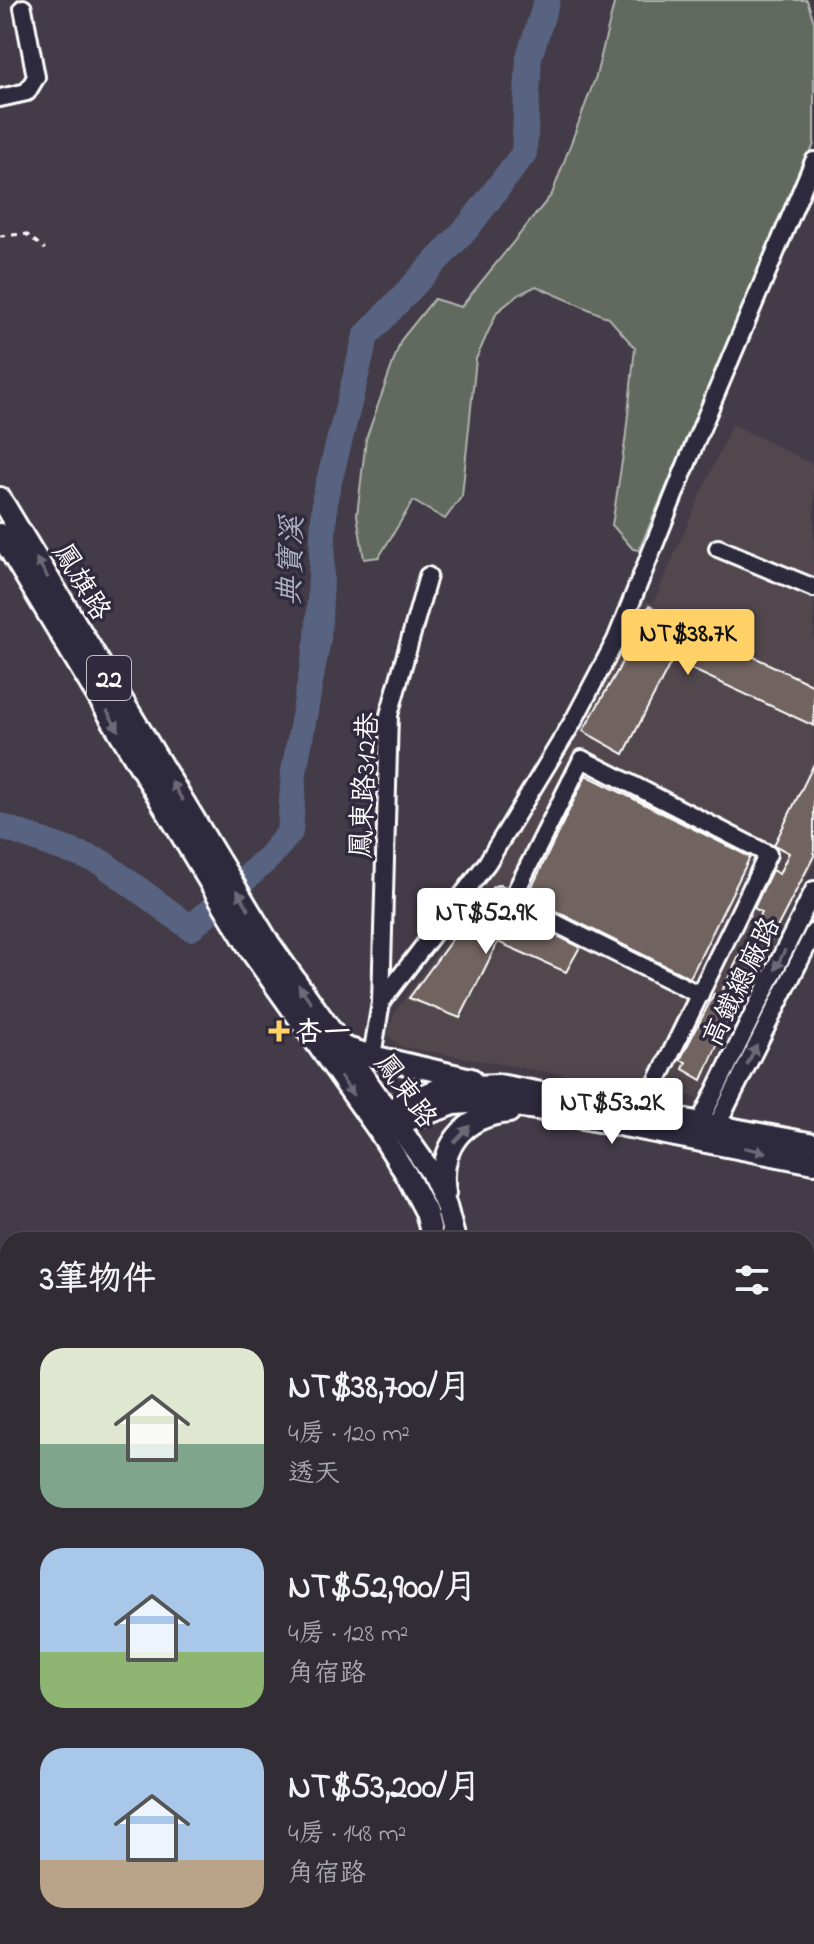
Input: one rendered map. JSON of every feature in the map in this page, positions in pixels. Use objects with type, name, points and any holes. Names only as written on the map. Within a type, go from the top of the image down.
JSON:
[{"type":"main road","name":"鳳旗路","points":[[0,498],[187,826]]},
{"type":"main road","name":"鳳旗路","points":[[0,534],[187,826],[261,948]]},
{"type":"main road","name":"鳳東路","points":[[261,948],[340,1046],[384,1120],[426,1212],[431,1232]]},
{"type":"main road","name":"鳳東路","points":[[261,948],[384,1120],[431,1172],[446,1206],[453,1232]]},
{"type":"main road","points":[[340,1046],[646,1121],[707,1132],[814,1144]]},
{"type":"main road","points":[[384,1120],[444,1087],[499,1085]]},
{"type":"main road","points":[[384,1120],[469,1102],[646,1121]]},
{"type":"main road","points":[[446,1206],[445,1163],[457,1137],[490,1113],[537,1109]]},
{"type":"main road","points":[[707,1132],[814,1163]]},
{"type":"street","points":[[0,98],[27,92],[36,77],[23,8]]},
{"type":"street","points":[[381,1002],[487,863],[574,720],[616,640],[814,161]]},
{"type":"street","points":[[718,548],[814,588]]},
{"type":"street","name":"鳳東路312巷","points":[[372,1056],[381,1002],[389,715],[428,576]]},
{"type":"street","points":[[646,1121],[653,1090],[700,995],[768,854],[582,759],[505,898],[700,995]]},
{"type":"street","name":"高鐵總廠路","points":[[707,1132],[814,890]]},
{"type":"street","name":"高鐵總廠路","points":[[707,1132],[814,932]]},
{"type":"path","points":[[0,236],[26,234],[45,249]]},
{"type":"shaded area","points":[[732,424],[814,465],[814,863],[698,1098],[401,1047],[387,1035],[395,1012],[487,883],[613,668],[645,600],[653,603]]},
{"type":"green space","points":[[615,0],[807,0],[814,22],[814,144],[639,550],[633,549],[612,525],[635,348],[609,318],[536,286],[518,295],[497,312],[476,359],[462,496],[445,519],[413,501],[379,557],[364,559],[357,515],[366,439],[401,340],[434,299],[461,307],[552,194],[596,76]]},
{"type":"building","points":[[649,606],[814,686],[814,726],[672,660],[624,754],[583,731],[618,670]]},
{"type":"building","points":[[814,764],[814,856],[722,1034],[702,1080],[683,1069],[686,1062],[680,1060],[714,994],[719,997],[761,912],[754,908],[772,870],[779,874],[789,853],[774,845]]},
{"type":"building","points":[[586,775],[750,857],[690,978],[527,897]]},
{"type":"building","points":[[484,896],[494,905],[580,947],[566,972],[498,942],[460,1018],[409,998]]},
{"type":"waterway","name":"典寶溪","points":[[0,826],[101,862],[191,928],[269,857],[290,832],[294,772],[318,638],[325,497],[366,336],[468,227],[524,153],[529,57],[547,0]]},
{"type":"place","name":"杏一","points":[[279,1031]]}]
